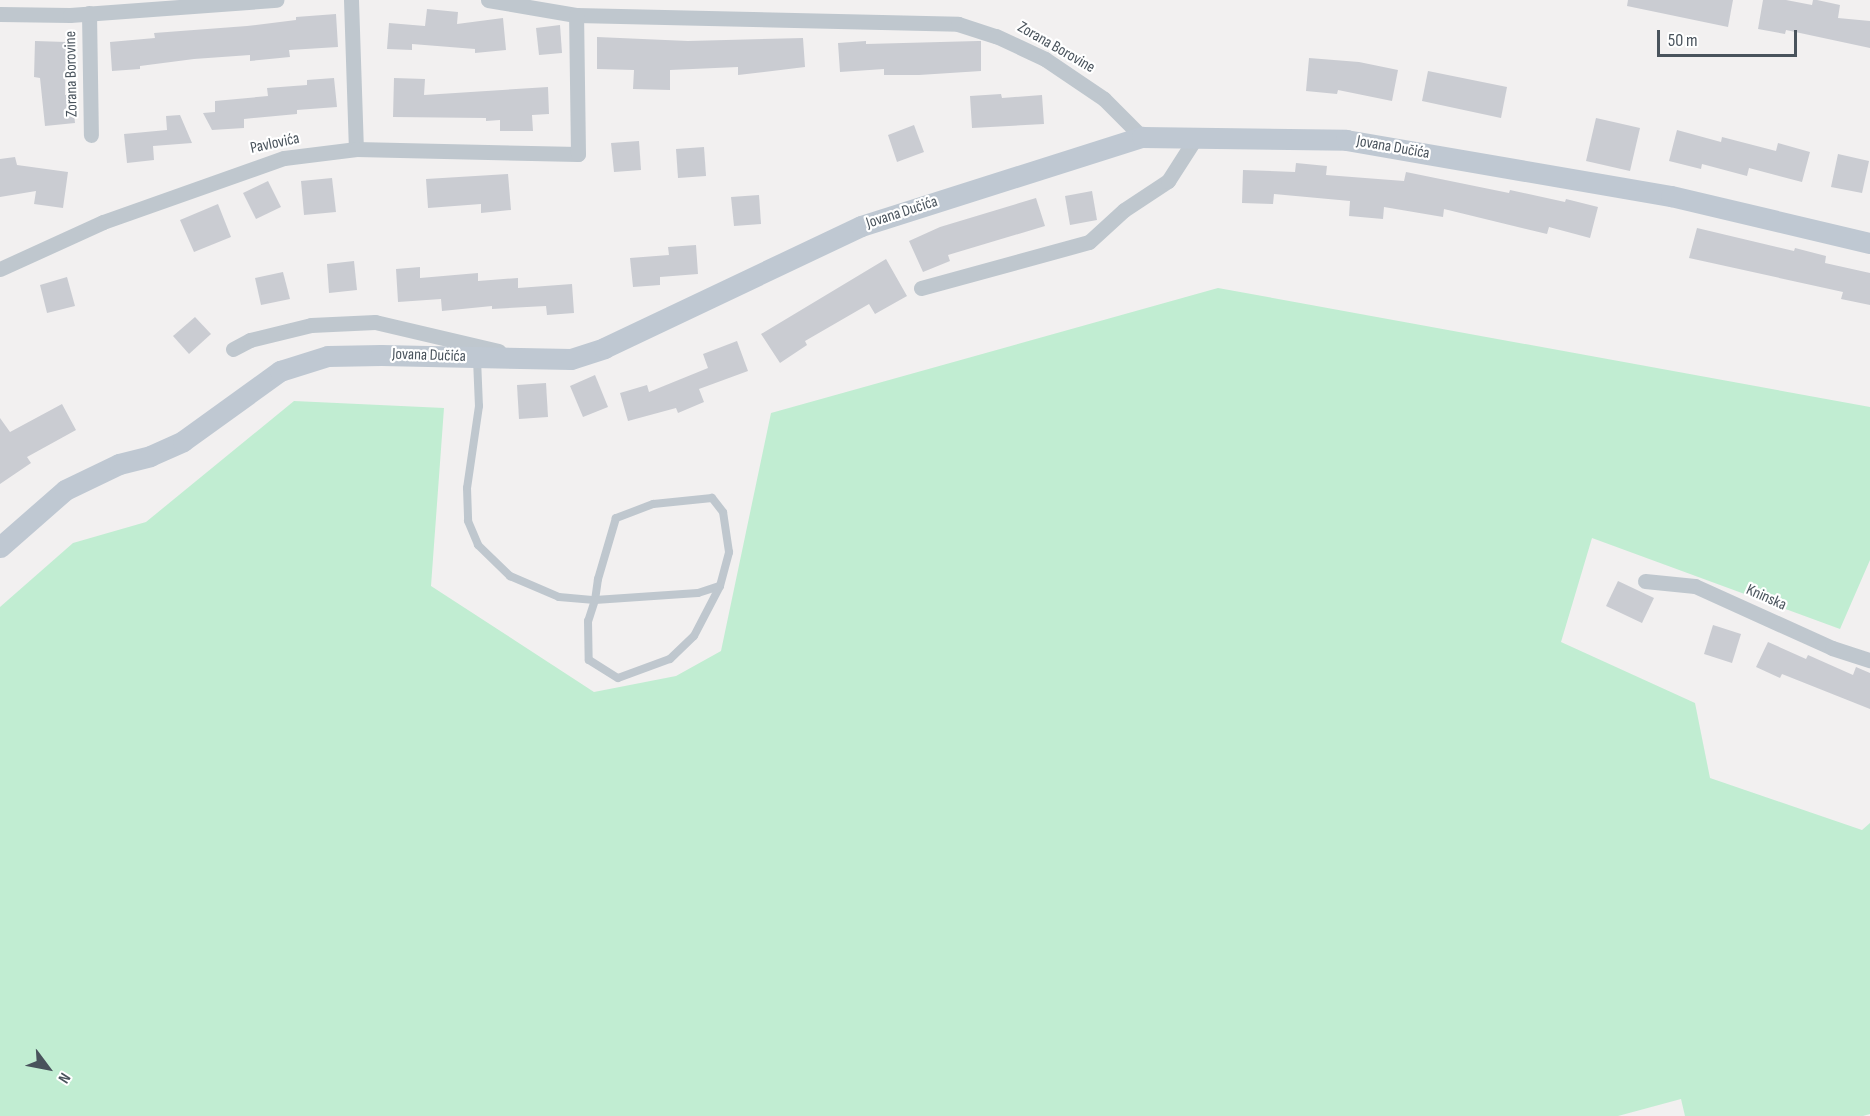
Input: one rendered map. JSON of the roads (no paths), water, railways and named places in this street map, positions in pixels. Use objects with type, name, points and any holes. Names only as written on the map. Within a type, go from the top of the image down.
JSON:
[{"type":"main road","name":"Jovana Dučića","points":[[0,547],[65,490],[119,464],[150,456],[183,441],[280,371],[328,356],[381,354],[571,359],[604,348],[861,226],[1142,137],[1346,140],[1671,196],[1870,243]]},
{"type":"street","name":"Zorana Borovine","points":[[0,14],[71,7],[89,14],[276,0]]},
{"type":"street","points":[[351,0],[356,149]]},
{"type":"street","name":"Zorana Borovine","points":[[488,0],[576,15],[958,24],[996,36],[1045,59],[1104,99],[1142,137]]},
{"type":"street","name":"Zorana Borovine","points":[[89,14],[91,135]]},
{"type":"street","name":"Pavlovića","points":[[0,269],[103,222],[250,168],[284,158],[356,149],[578,154],[576,15]]},
{"type":"street","points":[[921,288],[1089,242],[1124,210],[1168,181],[1196,139]]},
{"type":"street","points":[[233,349],[250,340],[311,325],[375,322],[531,358]]},
{"type":"street","name":"Kninska","points":[[1645,581],[1695,586],[1832,648],[1870,660]]},
{"type":"lane","points":[[477,358],[479,406],[467,488],[468,521],[478,545],[510,576],[559,597],[595,600],[698,593],[720,586]]},
{"type":"lane","points":[[712,498],[723,512],[729,552],[720,586],[694,636],[670,659],[618,678],[589,660],[588,621],[616,518],[652,504],[712,498]]}]
